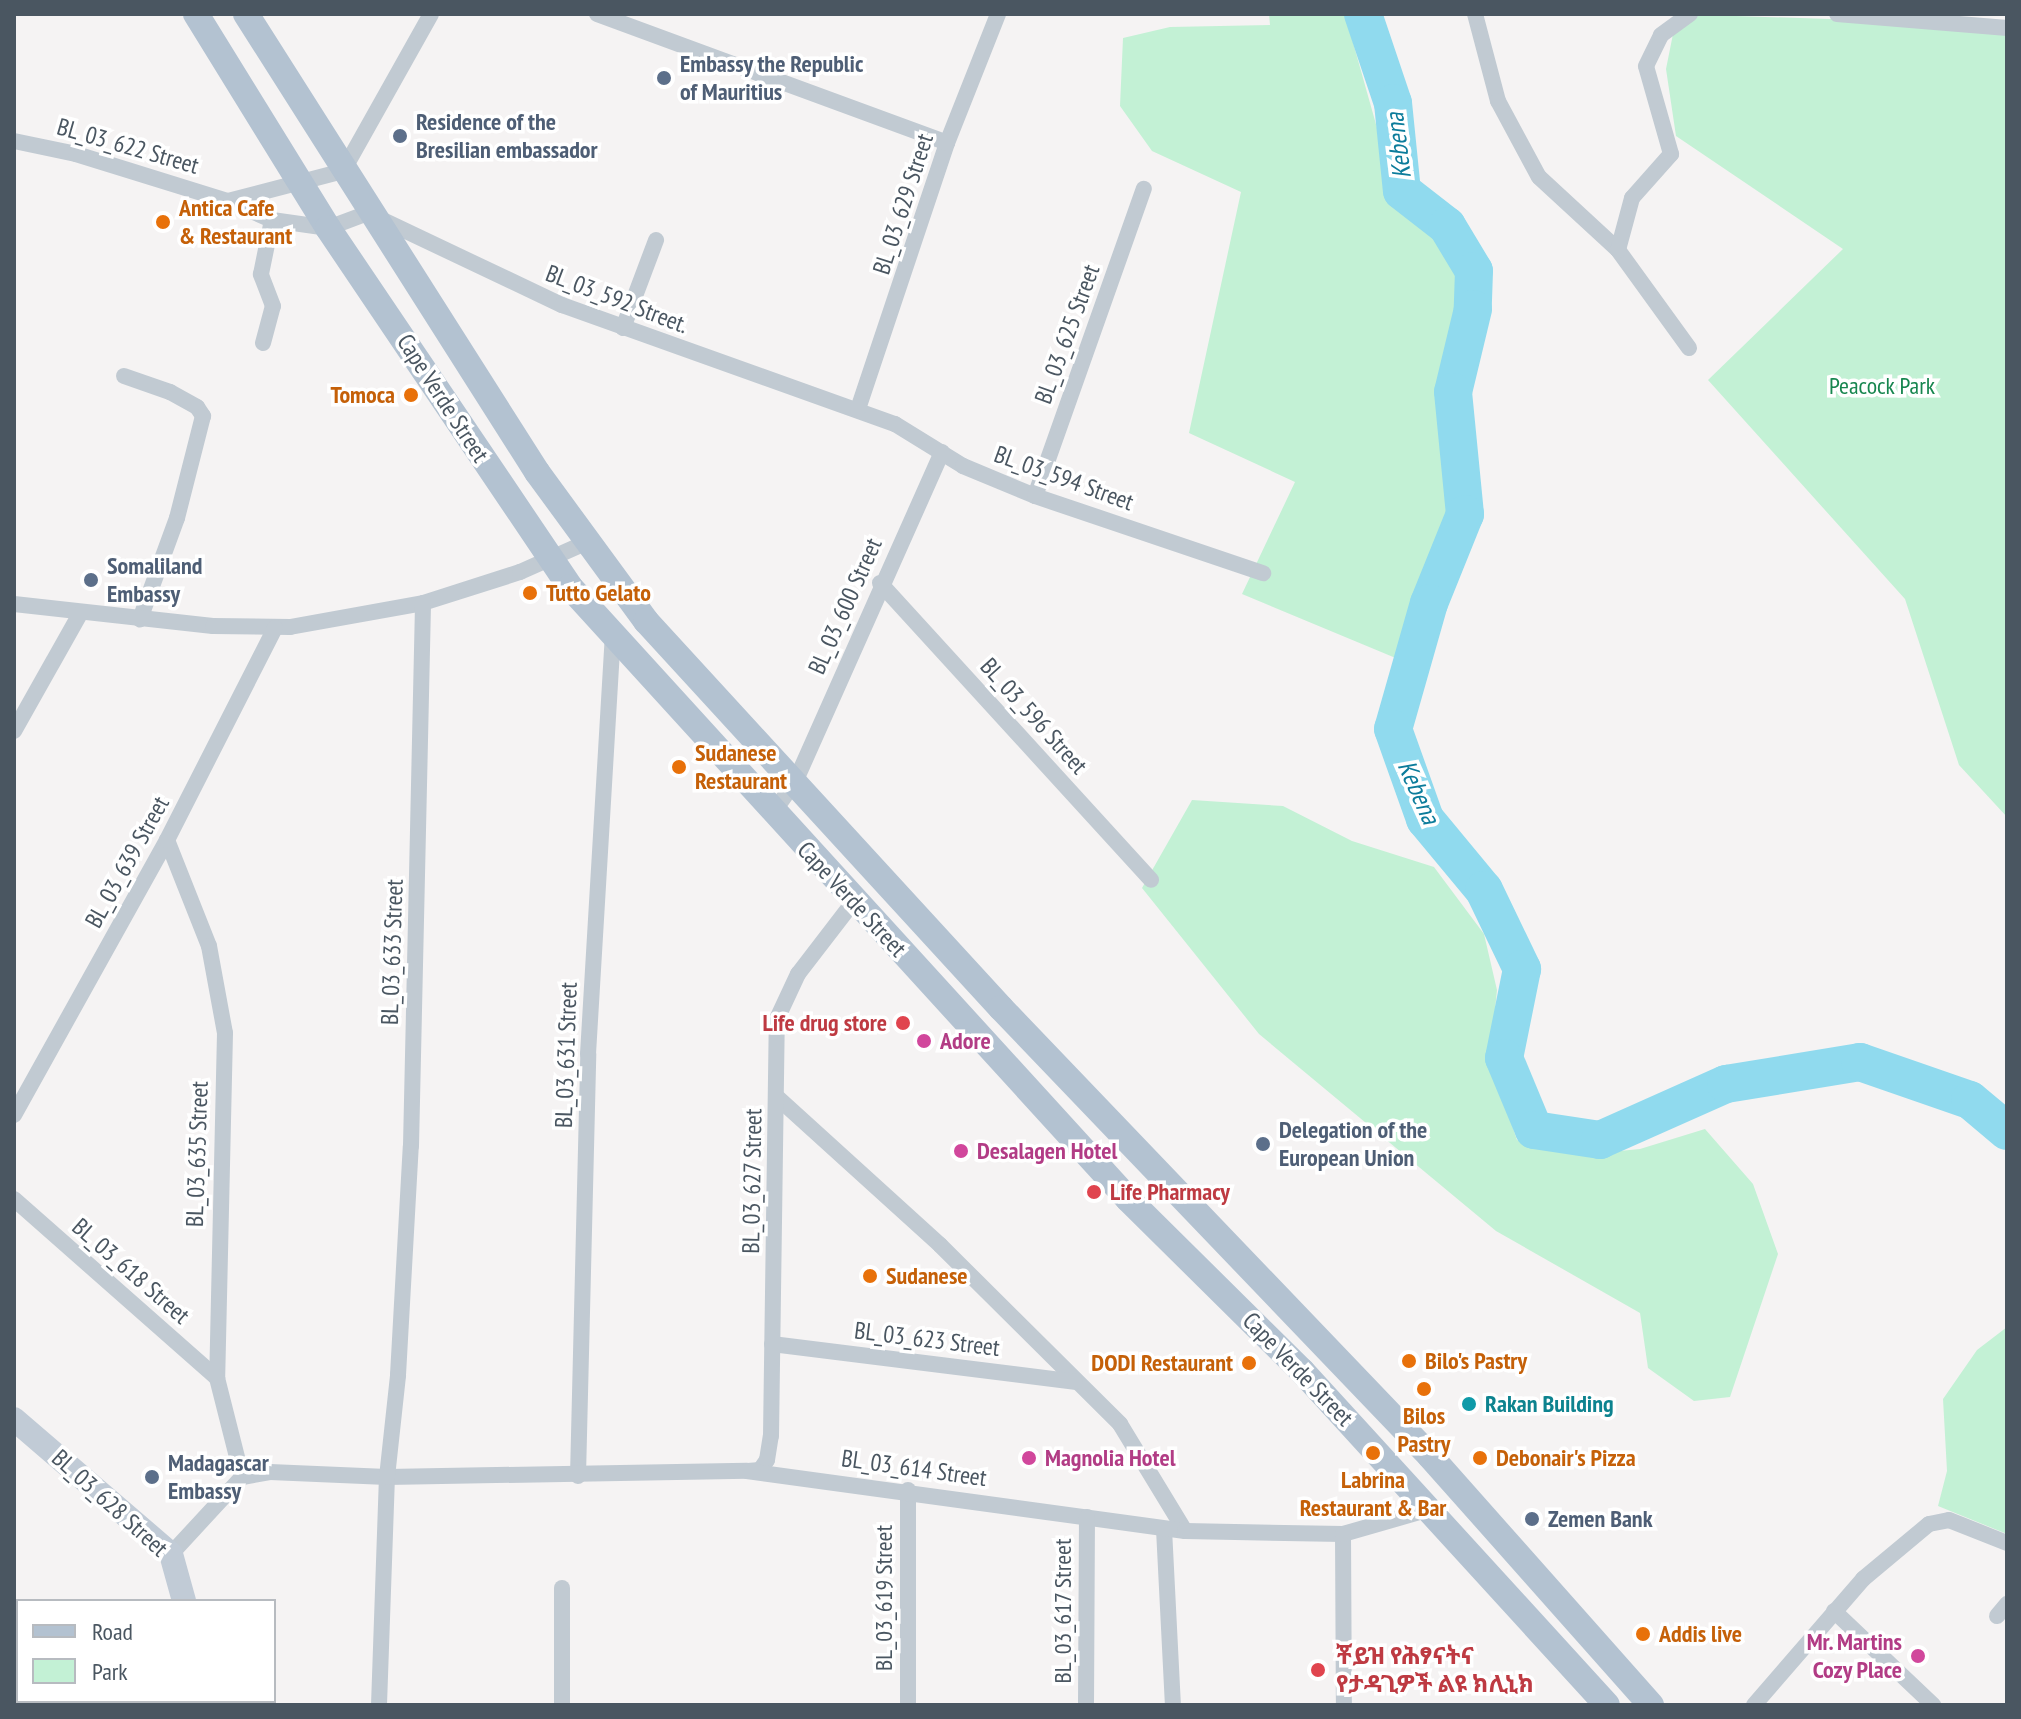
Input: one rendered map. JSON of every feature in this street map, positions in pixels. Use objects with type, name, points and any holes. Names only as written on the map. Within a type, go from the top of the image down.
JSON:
[{"type":"main road","name":"Cape Verde Street","points":[[196,14],[300,186],[550,560],[613,636],[1128,1199],[1430,1509],[1607,1705]]},
{"type":"main road","name":"Cape Verde Street","points":[[246,14],[368,213],[585,543],[646,621],[796,780],[1001,1008],[1419,1444],[1651,1705]]},
{"type":"main road","points":[[1206,1277],[1233,1250]]},
{"type":"street","points":[[228,201],[300,186],[343,171],[431,14]]},
{"type":"street","points":[[597,14],[947,143]]},
{"type":"street","name":"BL_03_629 Street","points":[[858,409],[947,143],[998,14]]},
{"type":"street","points":[[1475,14],[1498,101],[1539,177],[1618,250],[1689,348]]},
{"type":"street","points":[[1618,250],[1632,198],[1671,154],[1646,66],[1661,35],[1690,14]]},
{"type":"street","points":[[1837,14],[2007,28]]},
{"type":"street","name":"BL_03_622 Street","points":[[14,141],[76,154],[228,201],[272,220],[328,228]]},
{"type":"street","name":"BL_03_625 Street","points":[[1035,496],[1144,189]]},
{"type":"street","points":[[328,228],[368,213]]},
{"type":"street","name":"BL_03_592 Street.","points":[[368,213],[514,286],[623,328],[858,409]]},
{"type":"street","points":[[263,343],[273,306],[261,274],[272,220]]},
{"type":"street","points":[[623,328],[656,240]]},
{"type":"street","points":[[124,376],[170,392],[197,407],[203,416],[177,518],[140,619]]},
{"type":"street","name":"BL_03_594 Street","points":[[858,409],[915,434],[942,452],[1035,496],[1263,573]]},
{"type":"street","name":"BL_03_600 Street","points":[[773,813],[796,780],[880,583],[942,452]]},
{"type":"street","points":[[14,604],[80,614],[275,628],[423,603],[550,560],[585,543]]},
{"type":"street","name":"BL_03_596 Street","points":[[880,583],[1151,880]]},
{"type":"street","name":"BL_03_633 Street","points":[[379,1705],[387,1477],[398,1375],[411,1146],[423,603]]},
{"type":"street","points":[[14,731],[80,614]]},
{"type":"street","name":"BL_03_639 Street","points":[[14,1115],[167,840],[275,628]]},
{"type":"street","name":"BL_03_631 Street","points":[[578,1476],[588,1054],[613,636]]},
{"type":"street","name":"BL_03_635 Street","points":[[167,840],[209,946],[225,1033],[217,1378],[242,1477]]},
{"type":"street","name":"BL_03_627 Street","points":[[747,1471],[760,1470],[767,1460],[778,1098],[775,1039],[783,997],[854,901]]},
{"type":"street","points":[[778,1098],[961,1265],[1120,1424],[1185,1531]]},
{"type":"street","name":"BL_03_618 Street","points":[[14,1199],[217,1378]]},
{"type":"street","name":"BL_03_623 Street","points":[[772,1344],[1075,1382]]},
{"type":"street","name":"BL_03_628 Street","points":[[14,1419],[171,1554],[189,1598]]},
{"type":"street","name":"BL_03_614 Street","points":[[387,1477],[747,1471],[908,1490],[1185,1531],[1343,1534],[1430,1509]]},
{"type":"street","points":[[171,1554],[242,1477],[270,1472],[387,1477]]},
{"type":"street","name":"BL_03_619 Street","points":[[908,1490],[908,1705]]},
{"type":"street","name":"BL_03_617 Street","points":[[1086,1705],[1087,1517]]},
{"type":"street","points":[[1754,1705],[1834,1611],[1901,1543],[1929,1524],[1949,1520],[2007,1543]]},
{"type":"street","points":[[1164,1529],[1173,1705]]},
{"type":"street","points":[[1343,1534],[1344,1705]]},
{"type":"street","points":[[562,1588],[562,1705]]},
{"type":"street","points":[[1834,1611],[1933,1705]]},
{"type":"green space","points":[[1269,14],[1345,14],[1397,199],[1440,234],[1462,275],[1459,313],[1438,393],[1452,515],[1413,605],[1398,659],[1242,594],[1295,482],[1189,433],[1241,192],[1152,151],[1120,106],[1123,38],[1170,27],[1270,25]]},
{"type":"green space","name":"Peacock Park","points":[[1677,14],[2007,25],[2007,817],[1959,765],[1905,599],[1708,380],[1843,249],[1676,136],[1666,69]]},
{"type":"green space","points":[[1192,800],[1283,806],[1352,841],[1434,867],[1484,934],[1497,990],[1490,1059],[1517,1140],[1578,1155],[1640,1149],[1705,1129],[1753,1184],[1778,1254],[1730,1397],[1694,1401],[1648,1368],[1640,1313],[1496,1231],[1259,1034],[1142,888]]},
{"type":"green space","points":[[2007,1327],[2007,1534],[1938,1506],[1947,1471],[1943,1399],[1977,1350]]},
{"type":"waterway","name":"Kebena","points":[[1363,14],[1393,103],[1402,191],[1447,226],[1474,271],[1473,309],[1453,392],[1465,514],[1429,603],[1393,729],[1425,819],[1484,890],[1522,969],[1504,1058],[1534,1130],[1600,1140],[1726,1084],[1860,1062],[1970,1100],[2007,1131]]},
{"type":"place","name":"Embassy the Republic of Mauritius","points":[[664,78]]},
{"type":"place","name":"Residence of the Bresilian embassador","points":[[400,136]]},
{"type":"place","name":"Antica Cafe & Restaurant","points":[[163,222]]},
{"type":"place","name":"Tomoca","points":[[411,395]]},
{"type":"place","name":"Somaliland Embassy","points":[[91,580]]},
{"type":"place","name":"Tutto Gelato","points":[[530,593]]},
{"type":"place","name":"Sudanese Restaurant","points":[[679,767]]},
{"type":"place","name":"Life drug store","points":[[903,1023]]},
{"type":"place","name":"Adore","points":[[924,1041]]},
{"type":"place","name":"Delegation of the European Union","points":[[1263,1144]]},
{"type":"place","name":"Desalagen Hotel","points":[[961,1151]]},
{"type":"place","name":"Life Pharmacy","points":[[1094,1192]]},
{"type":"place","name":"Sudanese","points":[[870,1276]]},
{"type":"place","name":"Bilo's Pastry","points":[[1409,1361]]},
{"type":"place","name":"DODI Restaurant","points":[[1249,1363]]},
{"type":"place","name":"Bilos Pastry","points":[[1424,1389]]},
{"type":"place","name":"Rakan Building","points":[[1469,1404]]},
{"type":"place","name":"Labrina Restaurant & Bar","points":[[1373,1453]]},
{"type":"place","name":"Magnolia Hotel","points":[[1029,1458]]},
{"type":"place","name":"Debonair's Pizza","points":[[1480,1458]]},
{"type":"place","name":"Madagascar Embassy","points":[[152,1477]]},
{"type":"place","name":"Zemen Bank","points":[[1532,1519]]},
{"type":"place","name":"Addis live","points":[[1643,1634]]},
{"type":"place","name":"Mr. Martins Cozy Place","points":[[1918,1656]]},
{"type":"place","name":"ቾይዝ የሕፃናትና የታዳጊዎች ልዩ ክሊኒክ","points":[[1318,1670]]}]
